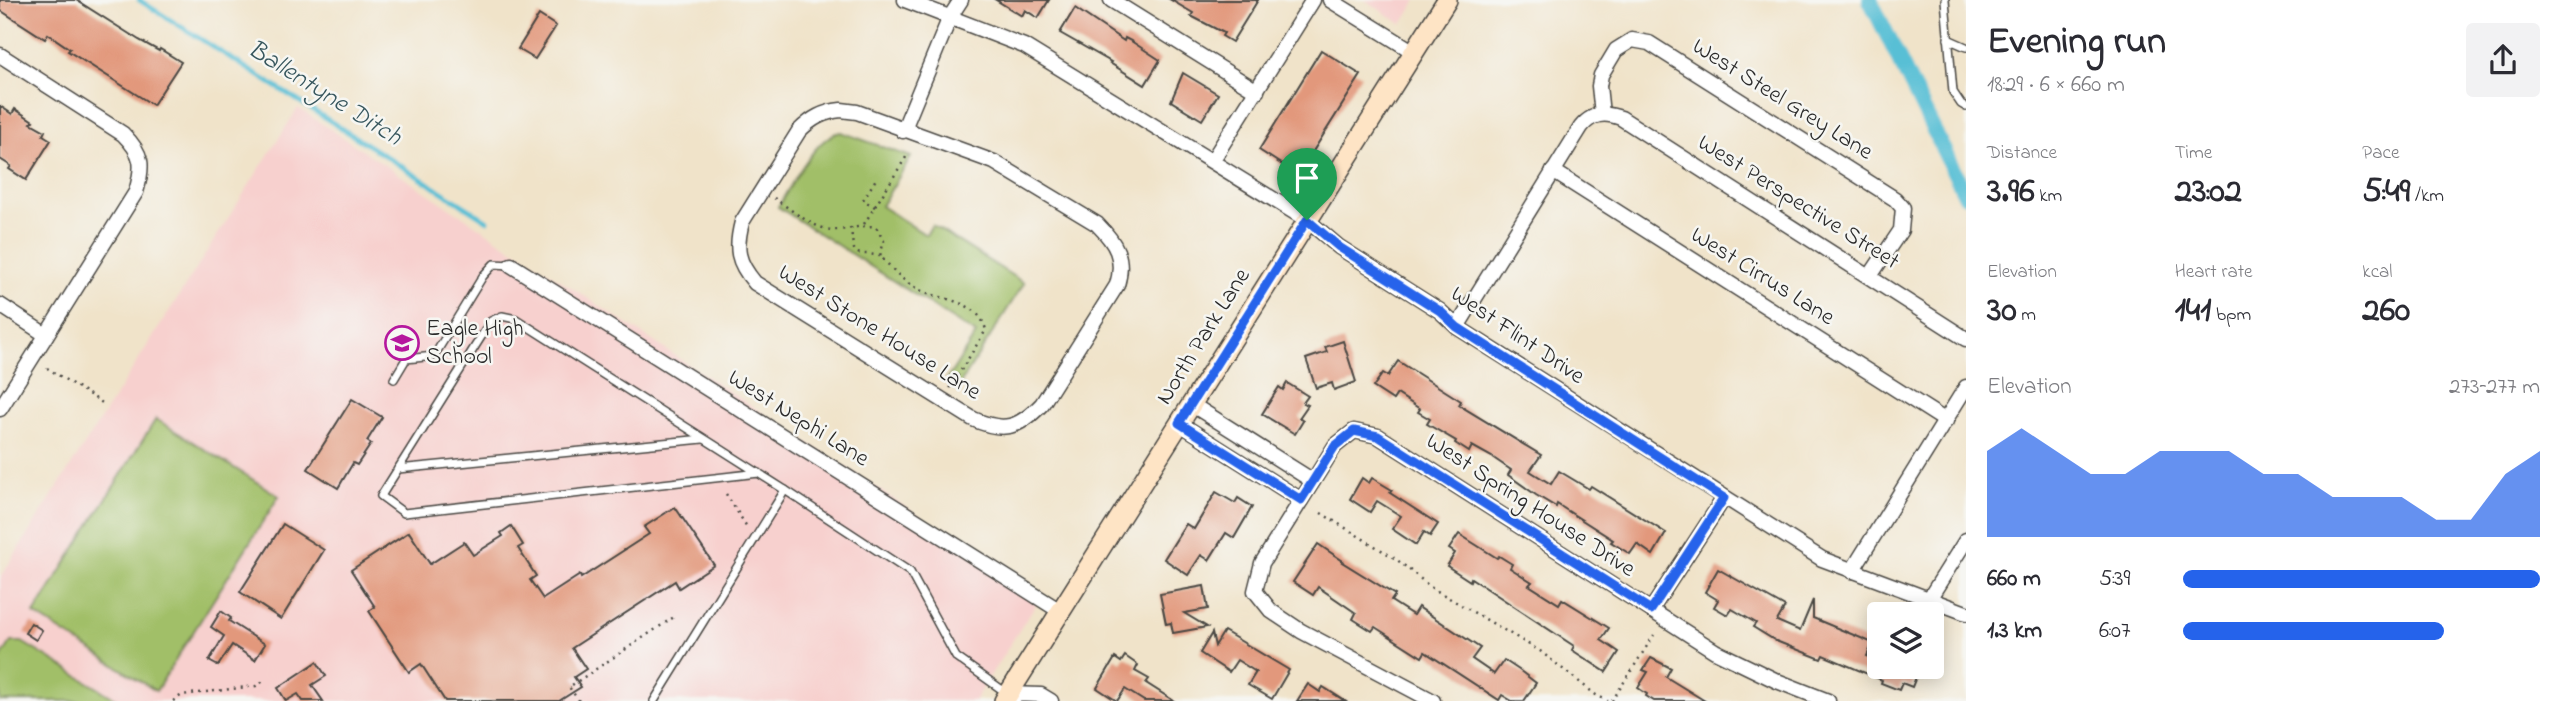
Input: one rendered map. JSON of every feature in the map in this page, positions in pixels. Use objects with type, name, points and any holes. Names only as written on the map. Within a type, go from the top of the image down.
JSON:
[{"type":"street","name":"West Flint Drive","points":[[905,0],[1024,46],[1307,220],[1339,247],[1440,311],[1457,327],[1822,559],[1966,613]]},
{"type":"street","points":[[903,131],[950,17],[961,0]]},
{"type":"street","points":[[1111,0],[1257,91]]},
{"type":"street","points":[[1212,161],[1314,0]]},
{"type":"street","points":[[1330,0],[1414,52]]},
{"type":"street","name":"North Park Lane","points":[[1009,699],[1060,611],[1447,0]]},
{"type":"street","name":"West Steel Grey Lane","points":[[1602,114],[1599,86],[1601,75],[1620,45],[1632,40],[1649,43],[1895,199],[1903,208],[1900,230],[1870,276]]},
{"type":"street","points":[[0,55],[123,134],[135,146],[141,159],[141,174],[136,192],[0,409]]},
{"type":"street","name":"West Stone House Lane","points":[[841,110],[857,112],[903,131],[994,162],[1097,224],[1110,236],[1120,253],[1121,270],[1117,285],[1049,394],[1029,418],[1011,427],[991,427],[973,419],[755,282],[743,269],[737,238],[741,222],[799,131],[810,121],[825,112],[841,110]]},
{"type":"street","points":[[1457,327],[1586,120],[1602,114]]},
{"type":"street","name":"West Perspective Street","points":[[1602,114],[1621,118],[1966,339]]},
{"type":"street","name":"West Cirrus Lane","points":[[1553,171],[1946,421]]},
{"type":"street","name":"West Nephi Lane","points":[[511,265],[1060,611]]},
{"type":"street","points":[[0,305],[46,335]]},
{"type":"street","points":[[1852,571],[1966,387]]},
{"type":"street","points":[[1191,404],[1313,481],[1262,563],[1255,591],[1271,611],[1301,631],[1433,701]]},
{"type":"street","points":[[1179,423],[1301,500]]},
{"type":"street","name":"West Spring House Drive","points":[[1313,481],[1335,446],[1354,431],[1378,436],[1740,664],[1828,701]]},
{"type":"street","points":[[1651,610],[1724,498]]},
{"type":"street","points":[[1929,600],[1966,540]]},
{"type":"street","points":[[1009,699],[1041,695],[1051,701]]},
{"type":"lane","points":[[1945,0],[1953,92],[1966,107]]},
{"type":"lane","points":[[1948,38],[1966,47]]},
{"type":"lane","points":[[394,379],[405,359],[434,356],[483,276],[494,264],[511,265]]},
{"type":"lane","points":[[759,473],[404,513],[381,496],[491,321],[502,316],[516,319],[759,473],[910,572],[956,657],[1009,699]]},
{"type":"lane","points":[[398,469],[705,439]]},
{"type":"lane","points":[[654,701],[785,490]]},
{"type":"path","points":[[864,225],[908,154]]},
{"type":"path","points":[[875,207],[863,200],[876,178]]},
{"type":"path","points":[[774,198],[825,230],[864,225],[876,227],[884,241],[880,256]]},
{"type":"path","points":[[851,228],[856,251],[866,256],[880,256],[906,282],[971,308],[984,324],[984,335],[947,393]]},
{"type":"path","points":[[47,368],[104,404]]},
{"type":"path","points":[[726,494],[747,527]]},
{"type":"path","points":[[1321,513],[1396,559],[1432,588],[1540,651],[1578,682],[1610,701],[1654,635]]},
{"type":"path","points":[[579,701],[569,687],[677,615]]},
{"type":"path","points":[[173,701],[183,695],[256,685],[265,680]]},
{"type":"shaded area","points":[[1365,0],[1417,0],[1402,24]]},
{"type":"shaded area","name":"Eagle High School","points":[[298,108],[1041,596],[974,701],[0,701],[0,578]]},
{"type":"green space","points":[[841,132],[911,157],[881,206],[926,235],[932,225],[1024,283],[957,389],[946,381],[976,334],[778,207],[797,175],[822,142]]},
{"type":"green space","points":[[156,419],[279,496],[156,691],[34,614]]},
{"type":"green space","points":[[11,642],[22,642],[119,701],[0,701],[0,659]]},
{"type":"building","points":[[0,0],[76,0],[139,40],[181,62],[153,105],[68,51],[70,49],[48,34],[45,39],[0,10]]},
{"type":"building","points":[[996,0],[1049,0],[1038,18],[1025,10],[1022,16]]},
{"type":"building","points":[[1171,0],[1258,0],[1232,42],[1222,36],[1224,33],[1191,16],[1193,13]]},
{"type":"building","points":[[1075,8],[1124,41],[1125,38],[1131,41],[1160,60],[1145,85],[1060,33]]},
{"type":"building","points":[[539,15],[556,26],[535,59],[518,49]]},
{"type":"building","points":[[1321,50],[1361,75],[1298,175],[1259,150]]},
{"type":"building","points":[[1183,73],[1218,94],[1202,120],[1171,101]]},
{"type":"building","points":[[0,106],[12,114],[15,109],[33,121],[31,123],[45,131],[43,135],[51,140],[26,180],[9,169],[11,166],[0,159]]},
{"type":"building","points":[[1343,341],[1356,382],[1334,390],[1332,383],[1316,388],[1306,359],[1327,352],[1325,347]]},
{"type":"building","points":[[1398,361],[1461,401],[1459,405],[1541,455],[1530,471],[1551,484],[1559,471],[1589,489],[1591,486],[1666,533],[1653,555],[1637,544],[1630,554],[1557,504],[1556,507],[1536,495],[1508,475],[1511,470],[1492,457],[1472,446],[1469,452],[1427,424],[1430,419],[1418,412],[1420,409],[1397,394],[1393,400],[1373,387],[1383,373],[1388,376]]},
{"type":"building","points":[[1287,383],[1308,396],[1303,403],[1308,405],[1299,418],[1303,421],[1295,434],[1262,414],[1279,387],[1283,390]]},
{"type":"building","points":[[352,399],[382,417],[367,441],[371,444],[357,465],[353,463],[338,488],[308,469]]},
{"type":"building","points":[[1362,478],[1369,483],[1372,478],[1392,490],[1390,493],[1438,524],[1430,536],[1424,532],[1416,545],[1392,529],[1401,516],[1377,501],[1370,512],[1350,499]]},
{"type":"building","points":[[1216,492],[1235,503],[1238,498],[1252,507],[1234,538],[1226,533],[1209,560],[1201,555],[1188,575],[1164,559],[1186,524],[1194,529]]},
{"type":"building","points":[[675,507],[714,565],[679,588],[675,581],[572,648],[586,669],[574,677],[581,687],[559,701],[445,701],[421,664],[409,672],[369,611],[375,607],[351,570],[409,532],[430,564],[464,542],[473,555],[503,536],[501,533],[511,526],[523,545],[518,548],[536,576],[530,580],[543,599],[649,534],[644,527]]},
{"type":"building","points":[[283,524],[324,550],[281,619],[240,592]]},
{"type":"building","points":[[1459,534],[1497,558],[1499,556],[1512,564],[1510,568],[1532,582],[1529,585],[1559,604],[1562,599],[1609,628],[1601,640],[1619,652],[1606,672],[1572,650],[1574,646],[1471,578],[1470,581],[1447,566],[1455,553],[1449,549]]},
{"type":"building","points":[[1318,544],[1395,595],[1391,601],[1413,615],[1418,607],[1480,648],[1472,659],[1494,674],[1504,660],[1519,670],[1536,683],[1524,701],[1512,701],[1502,695],[1499,700],[1425,652],[1422,657],[1375,627],[1372,631],[1353,619],[1356,613],[1318,587],[1313,595],[1293,582]]},
{"type":"building","points":[[1718,569],[1785,607],[1777,621],[1800,631],[1813,600],[1813,618],[1867,640],[1867,674],[1823,655],[1821,659],[1776,641],[1753,627],[1756,623],[1732,609],[1728,615],[1714,607],[1718,600],[1705,592]]},
{"type":"building","points":[[1204,586],[1208,609],[1184,613],[1207,627],[1173,633],[1171,623],[1166,624],[1160,594]]},
{"type":"building","points":[[221,611],[231,618],[229,621],[265,644],[255,660],[232,645],[218,666],[209,661],[224,636],[211,627]]},
{"type":"building","points":[[31,623],[42,630],[36,640],[25,633]]},
{"type":"building","points":[[1224,631],[1289,670],[1272,699],[1248,685],[1256,672],[1237,660],[1229,672],[1200,653],[1212,633],[1215,646]]},
{"type":"building","points":[[1125,656],[1138,665],[1135,671],[1149,679],[1146,683],[1174,701],[1144,701],[1125,689],[1117,701],[1097,688],[1115,658],[1121,662]]},
{"type":"building","points":[[1651,658],[1671,668],[1666,677],[1705,701],[1654,701],[1646,696],[1647,694],[1638,688],[1648,672],[1643,670]]},
{"type":"building","points":[[317,662],[326,676],[312,685],[323,701],[303,701],[298,694],[286,701],[278,688]]},
{"type":"building","points":[[1880,679],[1915,679],[1912,687],[1902,683],[1899,690],[1881,683]]},
{"type":"building","points":[[1308,684],[1320,692],[1323,687],[1345,701],[1297,701]]},
{"type":"waterway","name":"Ballentyne Ditch","points":[[139,0],[488,221]]},
{"type":"waterway","points":[[1870,0],[1966,196]]},
{"type":"place","name":"Eagle High School","points":[[402,343]]},
{"type":"route","points":[[1307,220],[1339,247],[1440,311],[1457,327],[1724,498],[1651,610],[1378,436],[1354,431],[1335,446],[1301,500],[1179,423],[1307,220]]}]
